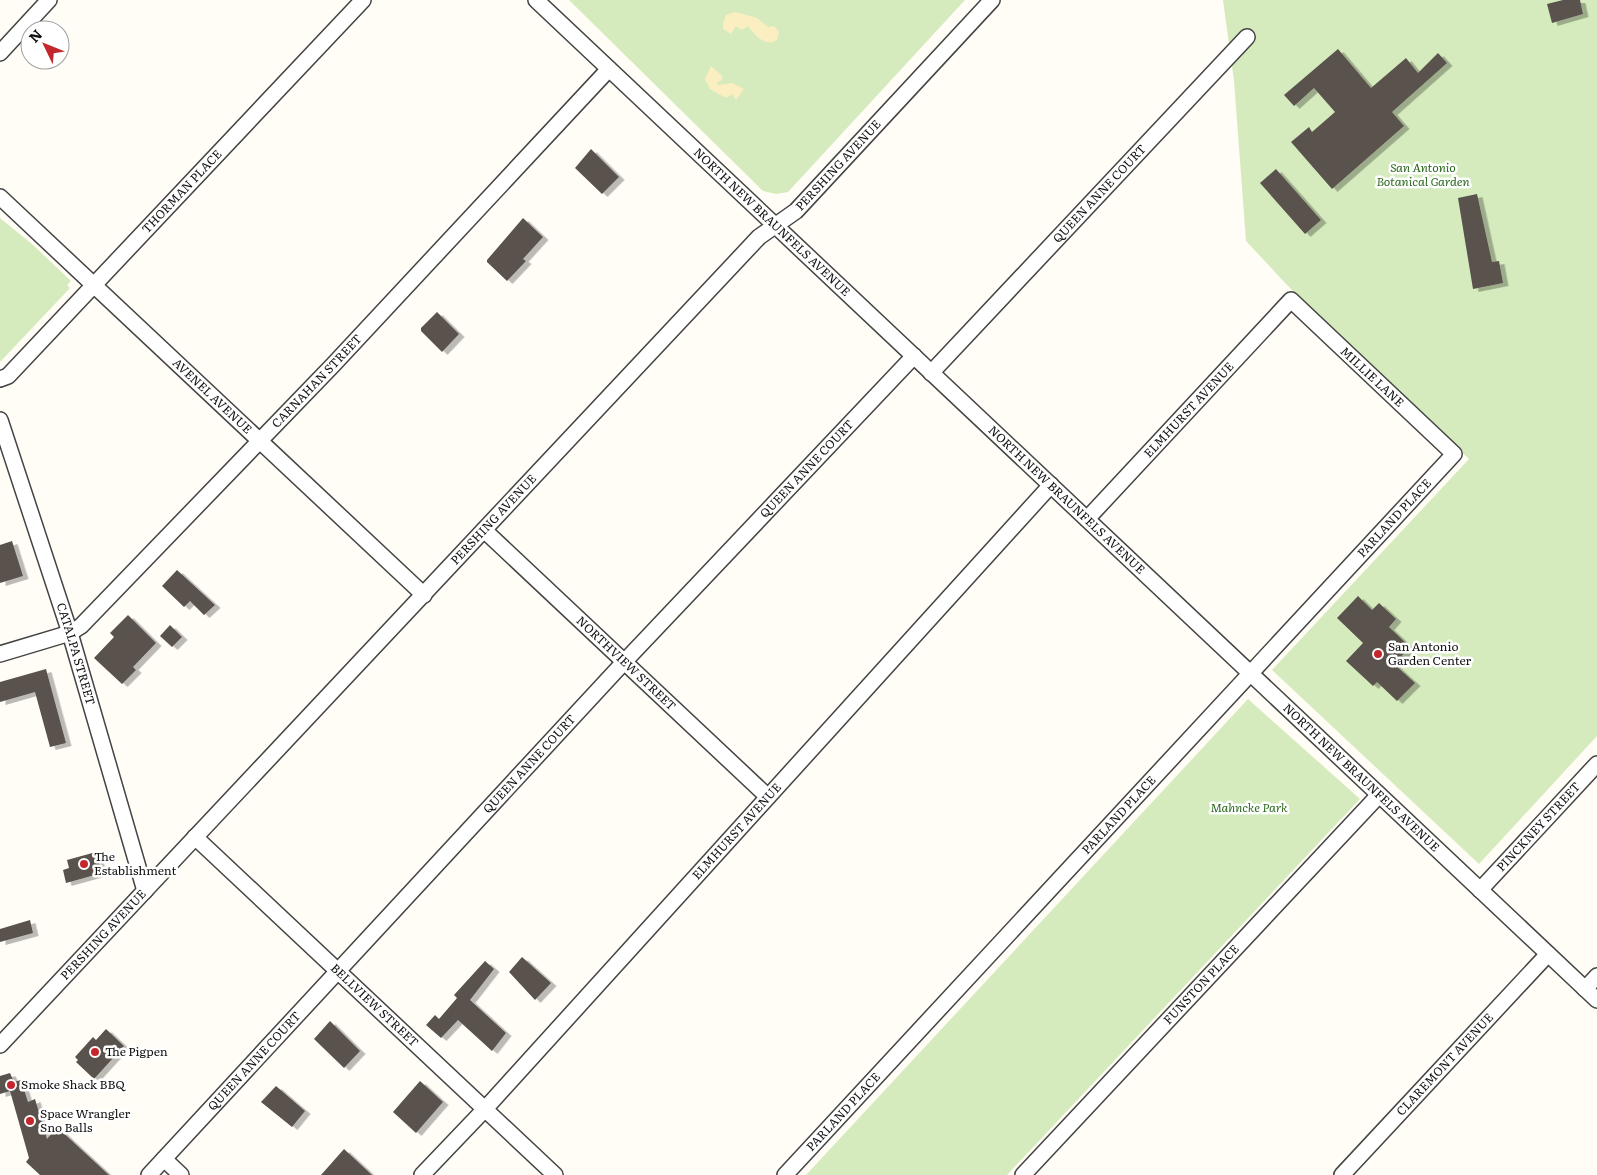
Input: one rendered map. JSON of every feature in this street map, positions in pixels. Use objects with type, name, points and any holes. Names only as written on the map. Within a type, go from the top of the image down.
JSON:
[{"type":"street","points":[[0,53],[49,0]]},
{"type":"street","name":"THORMAN PLACE","points":[[0,380],[8,376],[95,286],[363,0]]},
{"type":"street","name":"NORTH NEW BRAUNFELS AVENUE","points":[[536,0],[1597,1000]]},
{"type":"street","name":"PERSHING AVENUE","points":[[0,1045],[759,237],[802,205],[992,0]]},
{"type":"street","name":"QUEEN ANNE COURT","points":[[931,373],[1247,37]]},
{"type":"street","name":"CARNAHAN STREET","points":[[0,654],[70,632],[82,626],[340,358],[609,69]]},
{"type":"street","name":"AVENEL AVENUE","points":[[0,197],[424,595]]},
{"type":"street","name":"MILLIE LANE","points":[[1291,300],[1454,454]]},
{"type":"street","name":"ELMHURST AVENUE","points":[[1087,519],[1291,300]]},
{"type":"street","name":"QUEEN ANNE COURT","points":[[149,1175],[625,661],[914,356]]},
{"type":"street","name":"CATALPA STREET","points":[[0,420],[70,632],[145,890]]},
{"type":"street","name":"PARLAND PLACE","points":[[785,1175],[1454,454]]},
{"type":"street","name":"ELMHURST AVENUE","points":[[422,1175],[485,1109],[1050,485]]},
{"type":"street","name":"NORTHVIEW STREET","points":[[484,530],[767,796]]},
{"type":"street","name":"PINCKNEY STREET","points":[[1480,890],[1597,764]]},
{"type":"street","name":"FUNSTON PLACE","points":[[1023,1175],[1379,795]]},
{"type":"street","name":"BELLVIEW STREET","points":[[195,837],[554,1175]]},
{"type":"street","name":"CLAREMONT AVENUE","points":[[1342,1175],[1548,954]]},
{"type":"street","points":[[1585,989],[1597,976]]},
{"type":"street","points":[[164,1160],[181,1175]]},
{"type":"green space","points":[[569,0],[965,0],[788,192],[776,194],[763,191]]},
{"type":"green space","name":"San Antonio Botanical Garden","points":[[1223,0],[1597,0],[1597,736],[1479,864],[1272,670],[1469,459],[1288,286],[1246,241],[1234,81]]},
{"type":"green space","points":[[0,218],[32,244],[71,281],[67,285],[70,288],[0,362]]},
{"type":"green space","name":"Mahncke Park","points":[[1248,699],[1360,799],[1007,1175],[806,1175]]},
{"type":"sand","points":[[735,12],[757,18],[768,27],[774,26],[779,32],[777,40],[773,42],[764,41],[748,26],[742,30],[736,26],[731,34],[723,29],[726,15]]},
{"type":"sand","points":[[711,66],[722,76],[722,80],[717,83],[718,85],[732,83],[744,89],[736,100],[732,94],[726,98],[710,89],[705,79]]},
{"type":"building","points":[[1563,0],[1580,0],[1583,14],[1552,23],[1547,4]]},
{"type":"building","points":[[1338,49],[1371,88],[1406,58],[1418,73],[1438,53],[1447,63],[1392,112],[1404,126],[1332,189],[1291,142],[1309,127],[1312,132],[1335,112],[1314,88],[1294,106],[1284,95]]},
{"type":"building","points":[[591,149],[619,177],[602,194],[575,168]]},
{"type":"building","points":[[1276,169],[1321,220],[1305,234],[1260,183]]},
{"type":"building","points":[[1477,194],[1492,262],[1499,261],[1503,283],[1473,289],[1458,198]]},
{"type":"building","points":[[523,218],[543,237],[523,259],[526,261],[507,281],[487,260]]},
{"type":"building","points":[[437,312],[459,334],[442,352],[421,331],[421,328]]},
{"type":"building","points":[[12,541],[23,576],[0,583],[0,545]]},
{"type":"building","points":[[177,570],[215,605],[204,615],[190,601],[184,607],[162,586]]},
{"type":"building","name":"San Antonio Garden Center","points":[[1358,596],[1372,610],[1379,603],[1396,619],[1389,627],[1410,647],[1394,664],[1415,683],[1397,701],[1377,682],[1373,686],[1346,661],[1363,643],[1337,618]]},
{"type":"building","points":[[128,615],[156,643],[133,667],[136,670],[122,684],[94,658],[114,637],[110,633]]},
{"type":"building","points":[[170,625],[182,637],[172,647],[160,636]]},
{"type":"building","points":[[46,669],[66,743],[50,747],[35,692],[0,702],[0,682]]},
{"type":"building","name":"The Establishment","points":[[96,852],[102,873],[66,883],[63,870],[69,868],[67,860]]},
{"type":"building","points":[[30,920],[33,933],[0,942],[0,929]]},
{"type":"building","points":[[522,957],[551,983],[535,1000],[509,972]]},
{"type":"building","points":[[485,961],[494,969],[470,1000],[506,1033],[492,1051],[458,1020],[441,1038],[426,1025],[435,1015],[439,1019],[457,998],[454,995]]},
{"type":"building","points":[[330,1021],[360,1051],[344,1068],[314,1039]]},
{"type":"building","points":[[106,1029],[124,1046],[94,1079],[76,1062],[78,1060],[75,1057],[93,1037],[96,1040]]},
{"type":"building","points":[[10,1073],[14,1082],[21,1080],[28,1102],[35,1099],[47,1139],[57,1127],[109,1175],[40,1175],[26,1162],[29,1158],[10,1091],[0,1094],[0,1076]]},
{"type":"building","points":[[420,1081],[443,1102],[416,1133],[393,1112]]},
{"type":"building","points":[[276,1086],[305,1111],[292,1127],[261,1102]]},
{"type":"building","points":[[344,1149],[372,1175],[321,1175]]},
{"type":"place","name":"San Antonio Garden Center","points":[[1378,654]]},
{"type":"place","name":"The Establishment","points":[[84,864]]},
{"type":"place","name":"The Pigpen","points":[[95,1052]]},
{"type":"place","name":"Smoke Shack BBQ","points":[[11,1085]]},
{"type":"place","name":"Space Wrangler Sno Balls","points":[[30,1121]]}]
